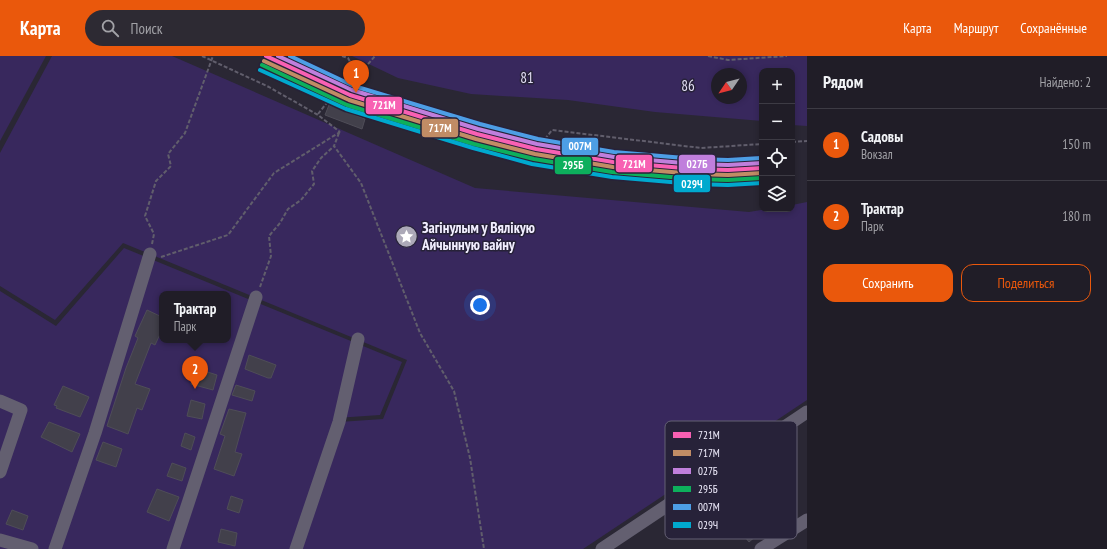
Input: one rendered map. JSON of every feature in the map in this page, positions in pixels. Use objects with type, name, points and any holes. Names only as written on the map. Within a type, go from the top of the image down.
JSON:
[{"type":"street","points":[[55,549],[95,433],[150,254]]},
{"type":"street","points":[[173,549],[256,297]]},
{"type":"street","points":[[296,549],[339,422],[358,339]]},
{"type":"street","points":[[0,401],[21,410],[0,472]]},
{"type":"street","points":[[794,421],[807,412]]},
{"type":"street","points":[[602,549],[665,507]]},
{"type":"street","points":[[797,526],[807,520]]},
{"type":"street","points":[[761,549],[777,539]]},
{"type":"street","points":[[0,540],[32,549]]},
{"type":"path","points":[[202,56],[269,87],[318,115],[340,132]]},
{"type":"path","points":[[213,56],[185,133],[168,154],[171,166],[156,181],[145,216],[154,234],[150,254],[158,257],[228,235],[274,173],[340,132]]},
{"type":"path","points":[[342,56],[348,58],[358,76]]},
{"type":"path","points":[[318,115],[329,100],[349,100],[358,76],[375,56]]},
{"type":"path","points":[[708,56],[728,60],[786,56]]},
{"type":"path","points":[[545,139],[552,130],[701,148],[759,144]]},
{"type":"path","points":[[256,297],[271,256],[269,236],[280,223],[288,209],[301,200],[314,184],[312,171],[321,158],[334,146],[340,132]]},
{"type":"path","points":[[795,142],[807,141]]},
{"type":"path","points":[[334,146],[361,182],[420,333],[454,391],[470,458],[484,549]]},
{"type":"green space","points":[[0,56],[46,56],[0,141]]},
{"type":"green space","points":[[52,56],[172,56],[475,188],[749,212],[759,210],[759,212],[795,212],[795,204],[807,202],[807,400],[775,421],[665,421],[665,494],[583,549],[296,549],[339,422],[383,419],[407,360],[123,243],[55,320],[0,286],[0,153]]},
{"type":"green space","points":[[352,56],[807,56],[807,126],[795,125],[795,68],[759,68],[759,121],[655,112],[568,100],[471,94],[398,78]]},
{"type":"green space","points":[[124,248],[229,291],[159,291],[159,343],[231,343],[231,292],[402,362],[380,415],[336,418],[291,549],[0,549],[0,291],[56,326]]},
{"type":"building","points":[[329,105],[365,119],[362,129],[325,115]]},
{"type":"building","points":[[147,310],[159,316],[159,336],[155,345],[151,343],[135,384],[150,389],[142,410],[137,408],[128,434],[107,426],[126,368],[138,338],[135,336]]},
{"type":"building","points":[[249,355],[276,365],[271,378],[245,369]]},
{"type":"building","points":[[195,368],[217,375],[213,390],[191,384]]},
{"type":"building","points":[[236,385],[255,391],[252,401],[232,395]]},
{"type":"building","points":[[63,386],[89,397],[80,417],[56,408],[57,406],[54,405]]},
{"type":"building","points":[[191,400],[205,404],[202,419],[187,416]]},
{"type":"building","points":[[229,409],[246,413],[235,452],[242,454],[234,476],[214,469],[225,436],[220,434]]},
{"type":"building","points":[[49,422],[80,434],[72,452],[41,437]]},
{"type":"building","points":[[185,433],[195,437],[191,450],[181,446]]},
{"type":"building","points":[[103,442],[122,449],[116,467],[96,460]]},
{"type":"building","points":[[172,463],[186,468],[182,481],[167,476]]},
{"type":"building","points":[[157,489],[179,497],[169,521],[147,512]]},
{"type":"building","points":[[231,496],[243,500],[239,513],[227,509]]},
{"type":"building","points":[[12,510],[28,516],[23,530],[6,524]]},
{"type":"building","points":[[221,529],[237,533],[235,546],[218,542]]},
{"type":"transit line","name":"721М","points":[[266,56],[350,95],[477,134],[536,149],[613,162],[695,169],[728,170],[759,168]]},
{"type":"transit line","name":"027Б","points":[[278,56],[352,90],[478,129],[537,144],[614,157],[695,164],[728,165],[759,163]]},
{"type":"transit line","name":"007М","points":[[290,56],[354,86],[480,124],[538,139],[614,152],[696,159],[728,160],[759,158]]},
{"type":"transit line","name":"717М","points":[[264,61],[349,100],[476,139],[535,154],[613,167],[695,174],[728,175],[759,173]]},
{"type":"transit line","name":"295Б","points":[[262,65],[347,105],[474,144],[534,159],[612,172],[694,179],[728,180],[759,178]]},
{"type":"transit line","name":"029Ч","points":[[260,70],[346,109],[473,148],[532,164],[612,177],[694,184],[728,185],[759,183]]},
{"type":"place","name":"Садовы","points":[[356,93]]},
{"type":"place","name":"Загінулым у Вялікую Айчынную вайну","points":[[406,236]]},
{"type":"place","name":"Трактар","points":[[195,389]]},
{"type":"park label","name":"81","points":[[527,77]]},
{"type":"park label","name":"86","points":[[688,85]]}]
